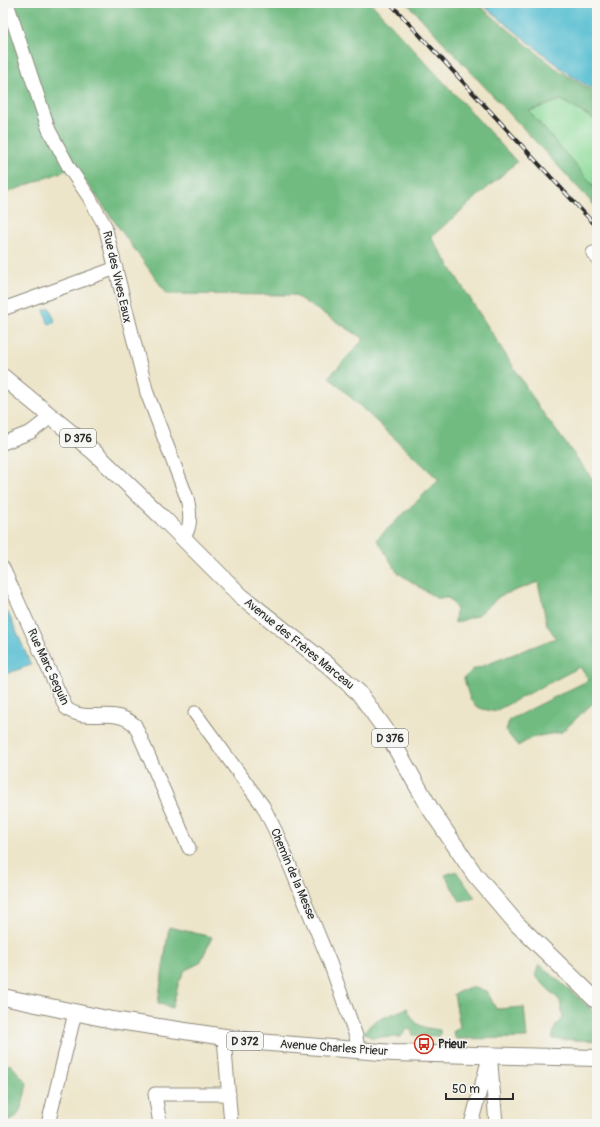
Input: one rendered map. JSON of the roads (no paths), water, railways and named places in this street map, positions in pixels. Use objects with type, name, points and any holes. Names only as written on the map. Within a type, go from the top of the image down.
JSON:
[{"type":"main road","name":"D 376","points":[[3,377],[52,416]]},
{"type":"main road","name":"Avenue des Frères Marceau","points":[[52,416],[93,451],[149,504],[241,596],[335,671],[359,693],[385,729],[431,810],[475,875],[517,924],[597,1001]]},
{"type":"main road","name":"Avenue Charles Prieur","points":[[3,997],[74,1013],[149,1027],[224,1038],[358,1051],[597,1058]]},
{"type":"street","name":"Rue des Vives Eaux","points":[[7,3],[49,130],[70,169],[89,197],[105,226],[147,393],[187,498],[190,510],[186,534],[183,538]]},
{"type":"street","points":[[3,309],[116,268]]},
{"type":"street","points":[[3,442],[31,432],[52,416]]},
{"type":"street","name":"Rue Marc Seguin","points":[[3,568],[66,708],[78,714],[119,716],[135,725],[189,848]]},
{"type":"street","name":"Chemin de la Messe","points":[[195,713],[259,801],[276,832],[330,963],[356,1036],[358,1051]]},
{"type":"street","points":[[48,1124],[74,1013]]},
{"type":"street","points":[[224,1038],[231,1124]]},
{"type":"street","points":[[471,1124],[490,1054]]},
{"type":"street","points":[[490,1054],[496,1124]]},
{"type":"street","points":[[160,1124],[155,1094],[229,1094]]},
{"type":"water","points":[[480,3],[597,3],[597,92],[567,73]]},
{"type":"water","points":[[50,308],[55,321],[51,324],[48,323],[44,310]]},
{"type":"water","points":[[8,612],[31,665],[3,675],[3,614]]},
{"type":"railway","points":[[390,3],[597,227]]},
{"type":"place","name":"Prieur","points":[[424,1044]]}]
